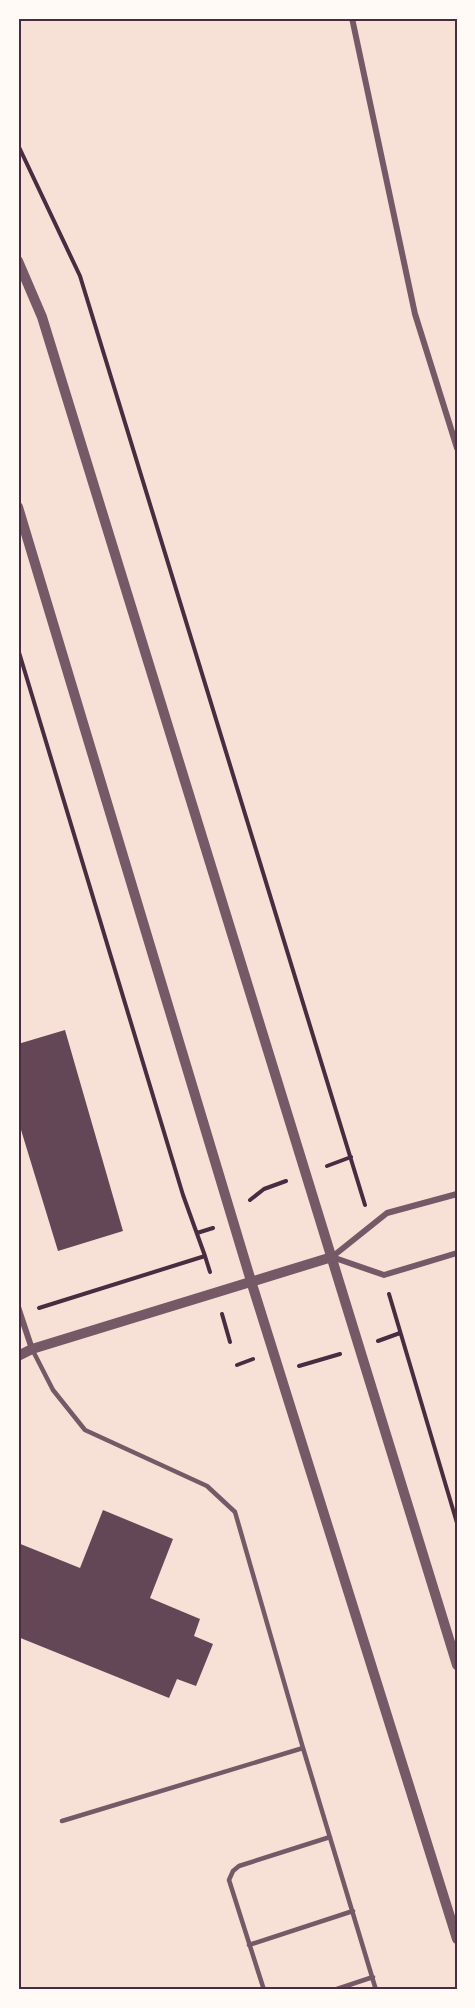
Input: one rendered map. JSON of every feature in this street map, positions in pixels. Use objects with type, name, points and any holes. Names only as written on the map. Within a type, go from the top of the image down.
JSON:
[{"type":"street","points":[[352,18],[408,287],[457,447]]},
{"type":"street","points":[[18,261],[42,317],[457,1665]]},
{"type":"street","points":[[18,507],[251,1281],[457,1939]]},
{"type":"street","points":[[18,1356],[32,1349],[332,1257],[387,1213],[457,1194]]},
{"type":"street","points":[[332,1257],[384,1275],[457,1253]]},
{"type":"street","points":[[19,1310],[32,1349]]},
{"type":"lane","points":[[32,1349],[53,1390],[85,1430],[207,1486],[235,1512],[376,1990]]},
{"type":"lane","points":[[62,1821],[303,1748]]},
{"type":"lane","points":[[264,1990],[229,1881],[233,1871],[239,1866],[330,1837]]},
{"type":"lane","points":[[249,1945],[353,1911]]},
{"type":"lane","points":[[334,1990],[373,1977]]},
{"type":"path","points":[[18,145],[80,276],[351,1157],[264,1190],[212,1229],[197,1233]]},
{"type":"path","points":[[18,649],[183,1195],[206,1256],[19,1310]]},
{"type":"path","points":[[396,1320],[457,1523]]},
{"type":"path","points":[[237,1365],[251,1359],[303,1367],[400,1333]]},
{"type":"building","points":[[65,1030],[123,1231],[58,1251],[18,1120],[18,1044]]},
{"type":"building","points":[[103,1510],[173,1539],[150,1598],[200,1619],[194,1636],[213,1644],[196,1686],[177,1679],[169,1698],[18,1637],[18,1543],[80,1568]]}]
